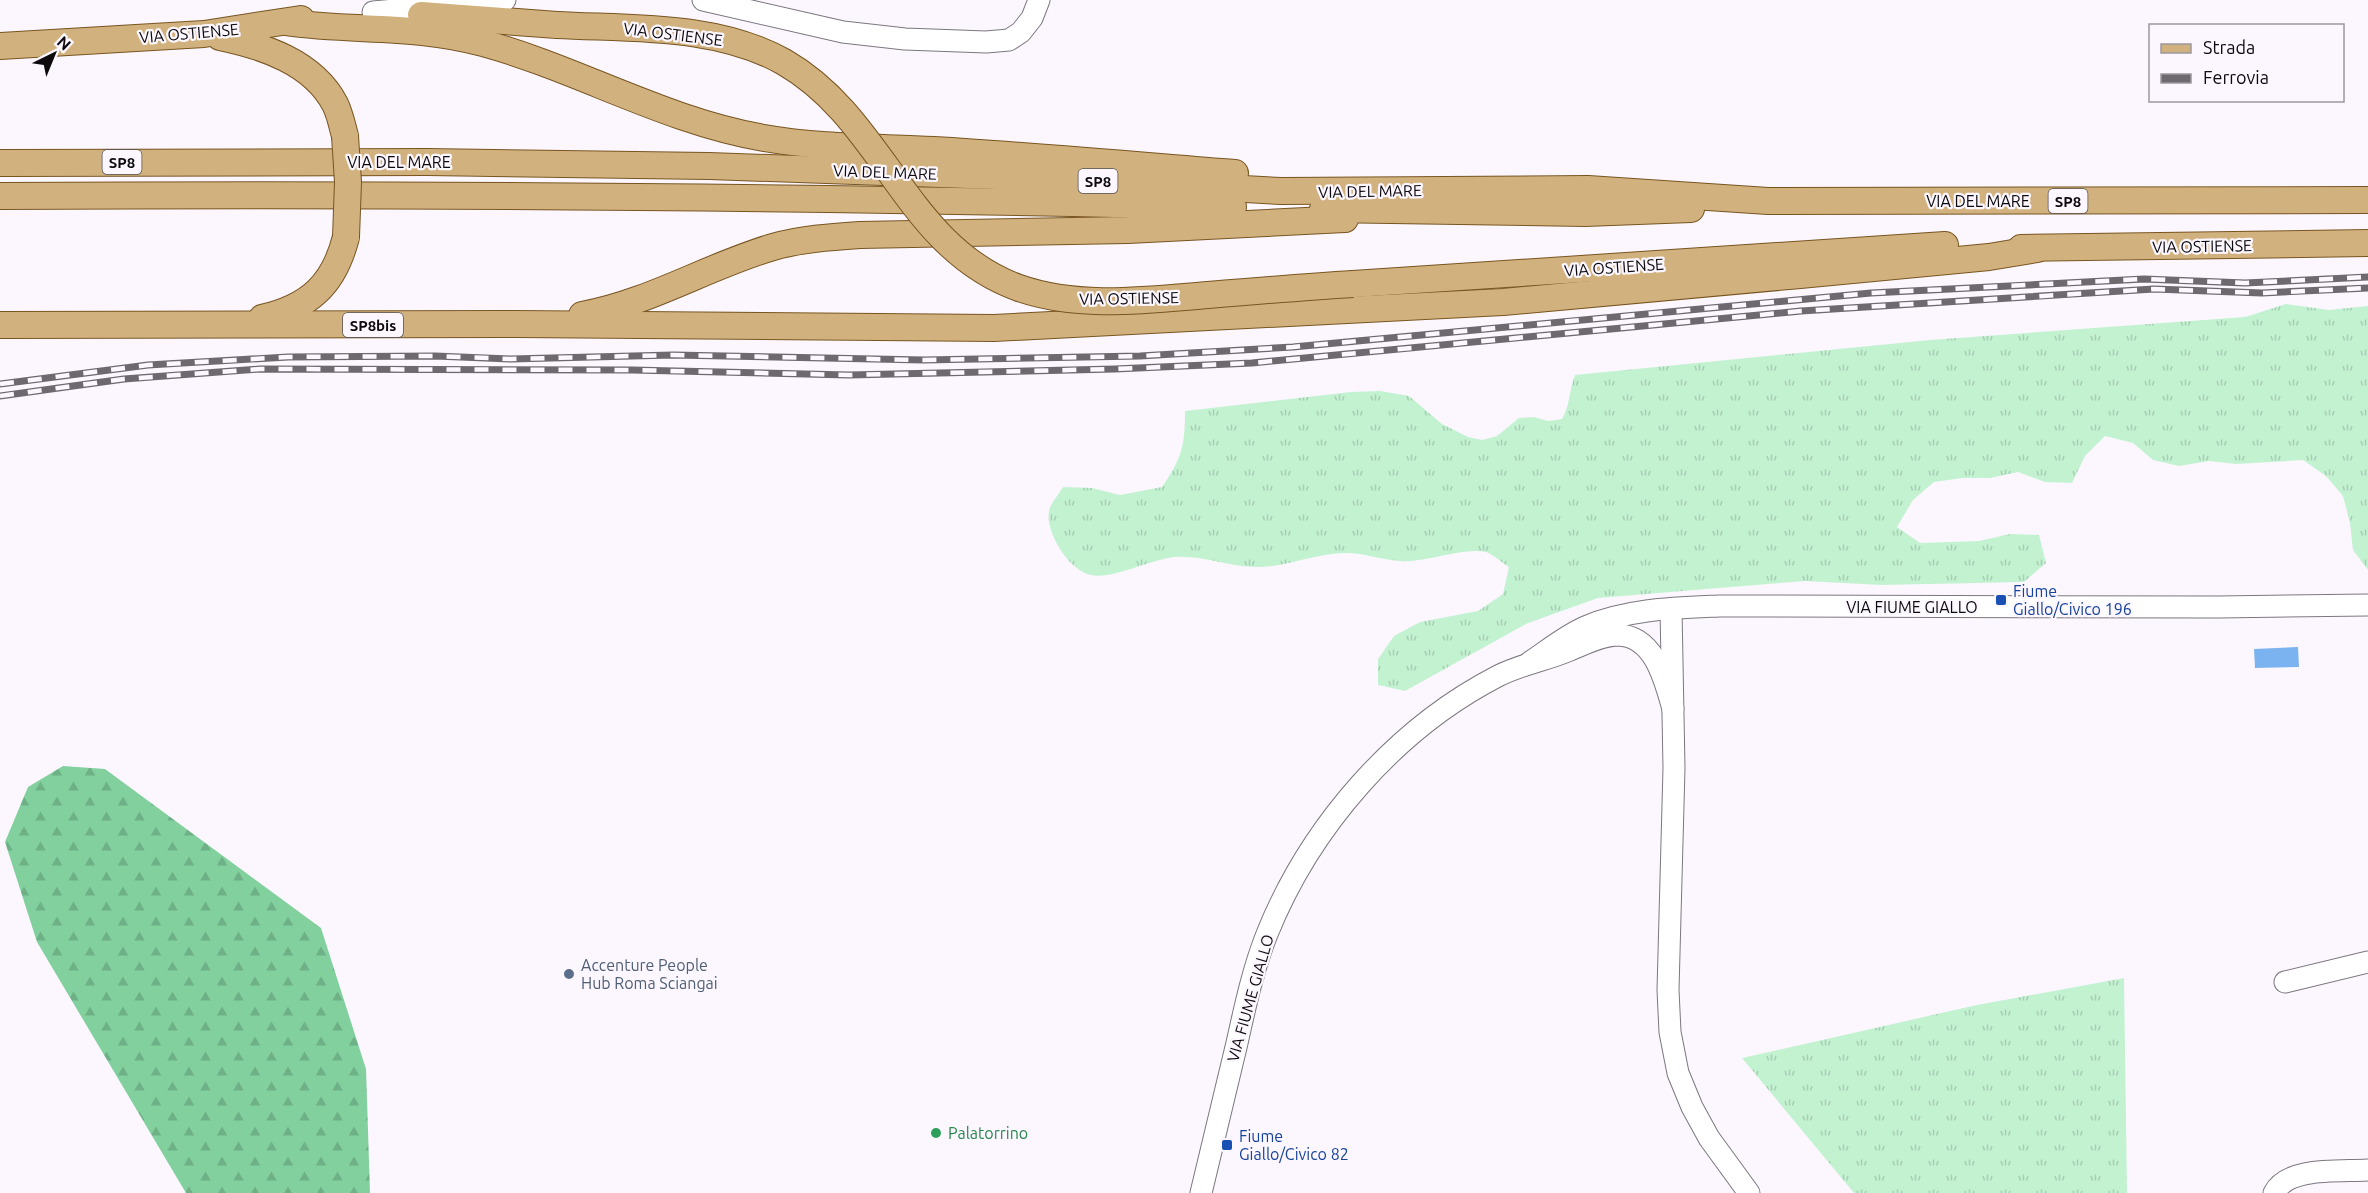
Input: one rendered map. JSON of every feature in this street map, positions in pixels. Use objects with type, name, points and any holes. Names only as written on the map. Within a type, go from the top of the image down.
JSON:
[{"type":"main road","name":"VIA OSTIENSE","points":[[0,46],[204,34],[373,12],[706,35],[748,46],[783,62],[815,83],[845,111],[913,205],[954,251],[990,275],[1030,292],[1073,299],[1116,301],[1914,246],[1957,245],[2037,249],[2368,243]]},
{"type":"main road","points":[[285,22],[315,26],[388,28],[460,37],[513,52],[684,117],[732,131],[780,140],[832,146],[933,150],[1150,165],[1417,191]]},
{"type":"main road","points":[[204,34],[258,46],[301,68],[321,86],[334,104],[345,136],[348,212],[345,237],[337,265],[314,295],[288,311],[229,326]]},
{"type":"main road","name":"VIA DEL MARE","points":[[0,163],[427,162],[709,166],[1025,177],[1261,191],[1588,189],[1768,201],[2368,200]]},
{"type":"main road","name":"VIA DEL MARE","points":[[0,196],[475,194],[1459,212],[1651,212],[1768,201]]},
{"type":"main road","points":[[516,324],[570,318],[605,310],[666,290],[767,249],[822,238],[860,235],[1155,229],[1459,212]]},
{"type":"main road","name":"VIA OSTIENSE","points":[[0,325],[516,324],[994,328],[1526,300],[1953,260],[2037,249]]},
{"type":"street","points":[[373,12],[505,0]]},
{"type":"street","points":[[703,0],[843,32],[944,42],[1003,41],[1015,37],[1026,26],[1039,0]]},
{"type":"street","name":"VIA FIUME GIALLO","points":[[1530,662],[1572,634],[1597,622],[1625,614],[1671,609],[1719,606],[2368,605]]},
{"type":"street","name":"VIA FIUME GIALLO","points":[[1671,609],[1673,709],[1668,990],[1671,1040],[1678,1073],[1695,1113],[1716,1150],[1749,1193]]},
{"type":"street","name":"VIA FIUME GIALLO","points":[[1200,1193],[1260,954],[1281,904],[1304,860],[1353,793],[1408,739],[1470,693],[1498,676],[1530,662],[1562,653],[1600,638],[1617,635],[1629,637],[1642,645],[1658,664],[1673,709]]},
{"type":"street","points":[[2285,982],[2368,962]]},
{"type":"street","points":[[2274,1193],[2282,1181],[2296,1175],[2368,1170]]},
{"type":"green space","points":[[2286,304],[2329,310],[2368,306],[2368,570],[2353,550],[2350,523],[2343,496],[2326,476],[2303,460],[2236,464],[2209,461],[2179,466],[2153,460],[2133,443],[2105,436],[2085,456],[2072,483],[2045,482],[2018,472],[1990,478],[1962,478],[1934,482],[1913,500],[1897,527],[1920,543],[1979,541],[2010,534],[2039,535],[2046,563],[2024,582],[1881,585],[1805,581],[1598,598],[1528,623],[1405,691],[1378,685],[1378,659],[1394,636],[1420,622],[1478,611],[1503,594],[1509,567],[1489,553],[1477,551],[1410,561],[1346,553],[1261,567],[1175,557],[1100,576],[1083,572],[1067,559],[1055,539],[1049,520],[1050,508],[1063,487],[1092,488],[1120,495],[1162,487],[1181,451],[1185,411],[1351,392],[1380,391],[1409,396],[1442,424],[1468,437],[1482,440],[1497,436],[1519,418],[1534,417],[1548,421],[1562,419],[1575,375],[1930,340],[2245,317]]},
{"type":"green space","points":[[63,766],[105,769],[321,928],[366,1069],[370,1193],[186,1193],[37,942],[5,842],[28,787]]},
{"type":"green space","points":[[2124,978],[2127,1193],[1854,1193],[1742,1058],[1977,1005]]},
{"type":"water","points":[[2298,647],[2299,667],[2255,668],[2254,649]]},
{"type":"railway","points":[[0,384],[148,365],[288,357],[435,356],[511,359],[673,355],[924,360],[1140,356],[1293,347],[1871,293],[2144,279],[2245,283],[2368,277]]},
{"type":"railway","points":[[0,396],[124,379],[260,369],[632,370],[849,375],[1115,369],[1252,363],[1801,311],[2154,289],[2262,293],[2368,288]]},
{"type":"place","name":"Fiume Giallo/Civico 196","points":[[2001,600]]},
{"type":"place","name":"Accenture People Hub Roma Sciangai","points":[[569,974]]},
{"type":"place","name":"Palatorrino","points":[[936,1133]]},
{"type":"place","name":"Fiume Giallo/Civico 82","points":[[1227,1145]]}]
